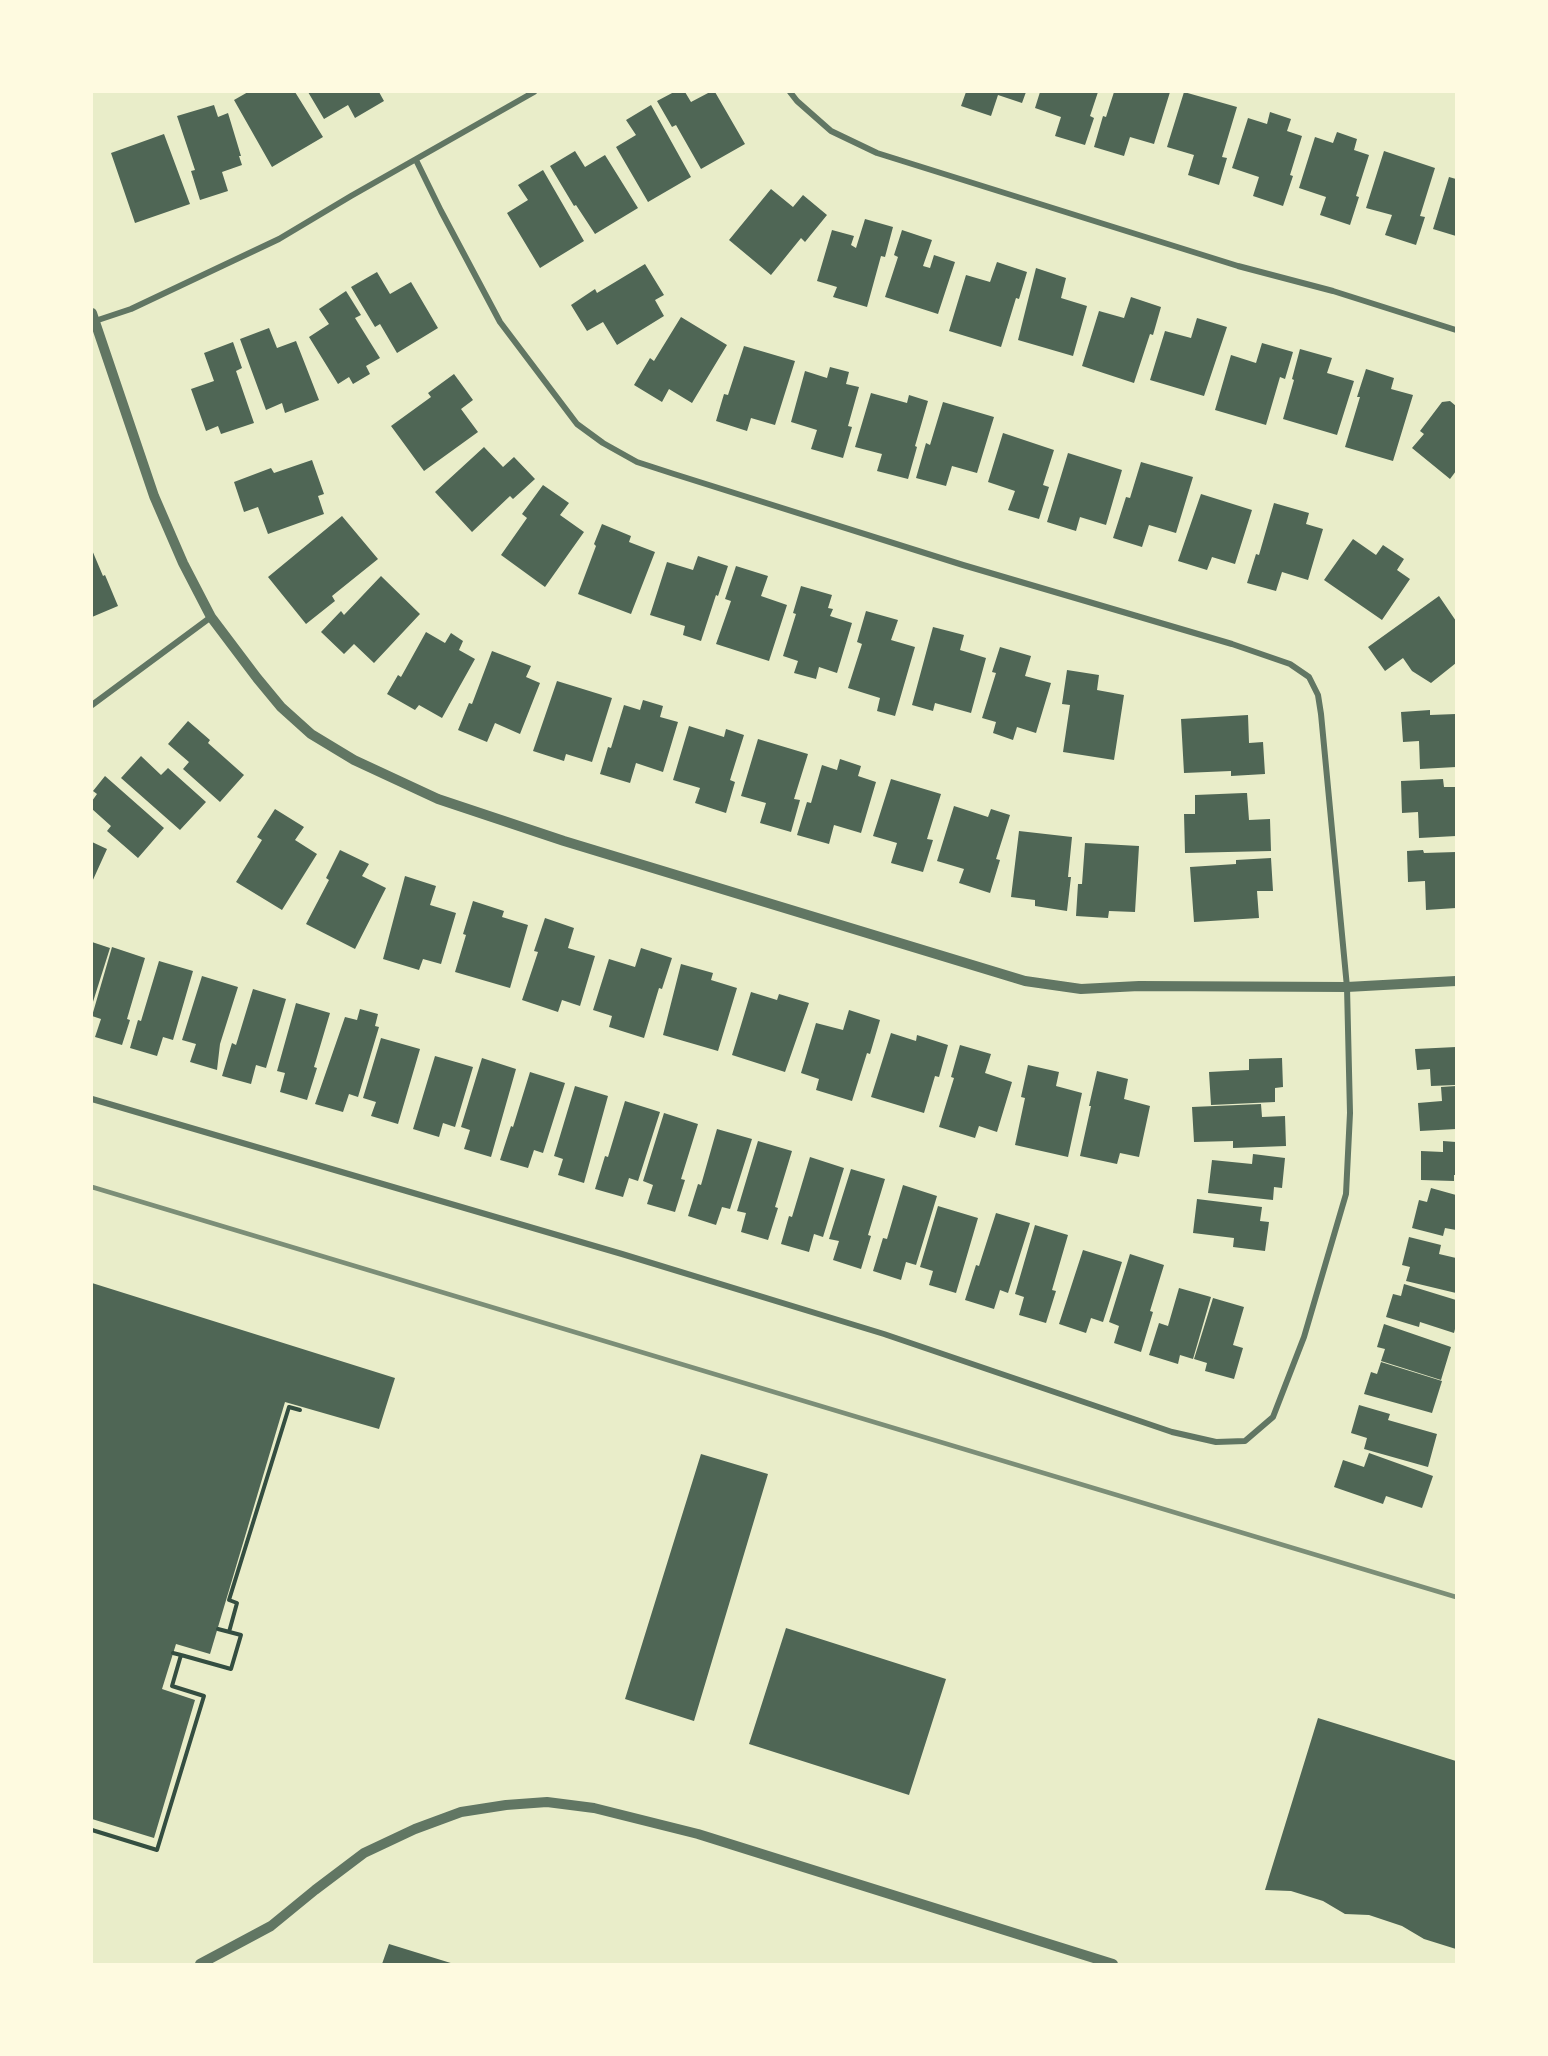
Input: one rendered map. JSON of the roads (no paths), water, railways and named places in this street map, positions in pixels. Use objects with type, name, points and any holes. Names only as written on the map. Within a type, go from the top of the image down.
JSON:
[{"type":"street","points":[[534,92],[279,239],[131,309],[93,317],[154,496],[183,563],[211,617],[281,707],[311,734],[354,760],[438,799],[564,841],[1024,981],[1081,989],[1139,986],[1347,987],[1456,981]]},
{"type":"street","points":[[790,92],[831,131],[877,153],[1238,266],[1333,291],[1456,330]]},
{"type":"street","points":[[92,1099],[884,1334],[1172,1432],[1216,1442],[1245,1441],[1274,1417],[1304,1337],[1346,1194],[1350,1113],[1347,987],[1321,714],[1318,695],[1309,677],[1290,664],[1232,644],[963,565],[637,462],[578,424],[500,322],[441,211],[417,160]]},
{"type":"street","points":[[92,705],[211,617]]},
{"type":"street","points":[[200,1965],[271,1926],[364,1853],[415,1828],[461,1812],[506,1805],[548,1802],[594,1808],[698,1834],[1113,1965]]},
{"type":"railway","points":[[92,1187],[1456,1597]]}]
